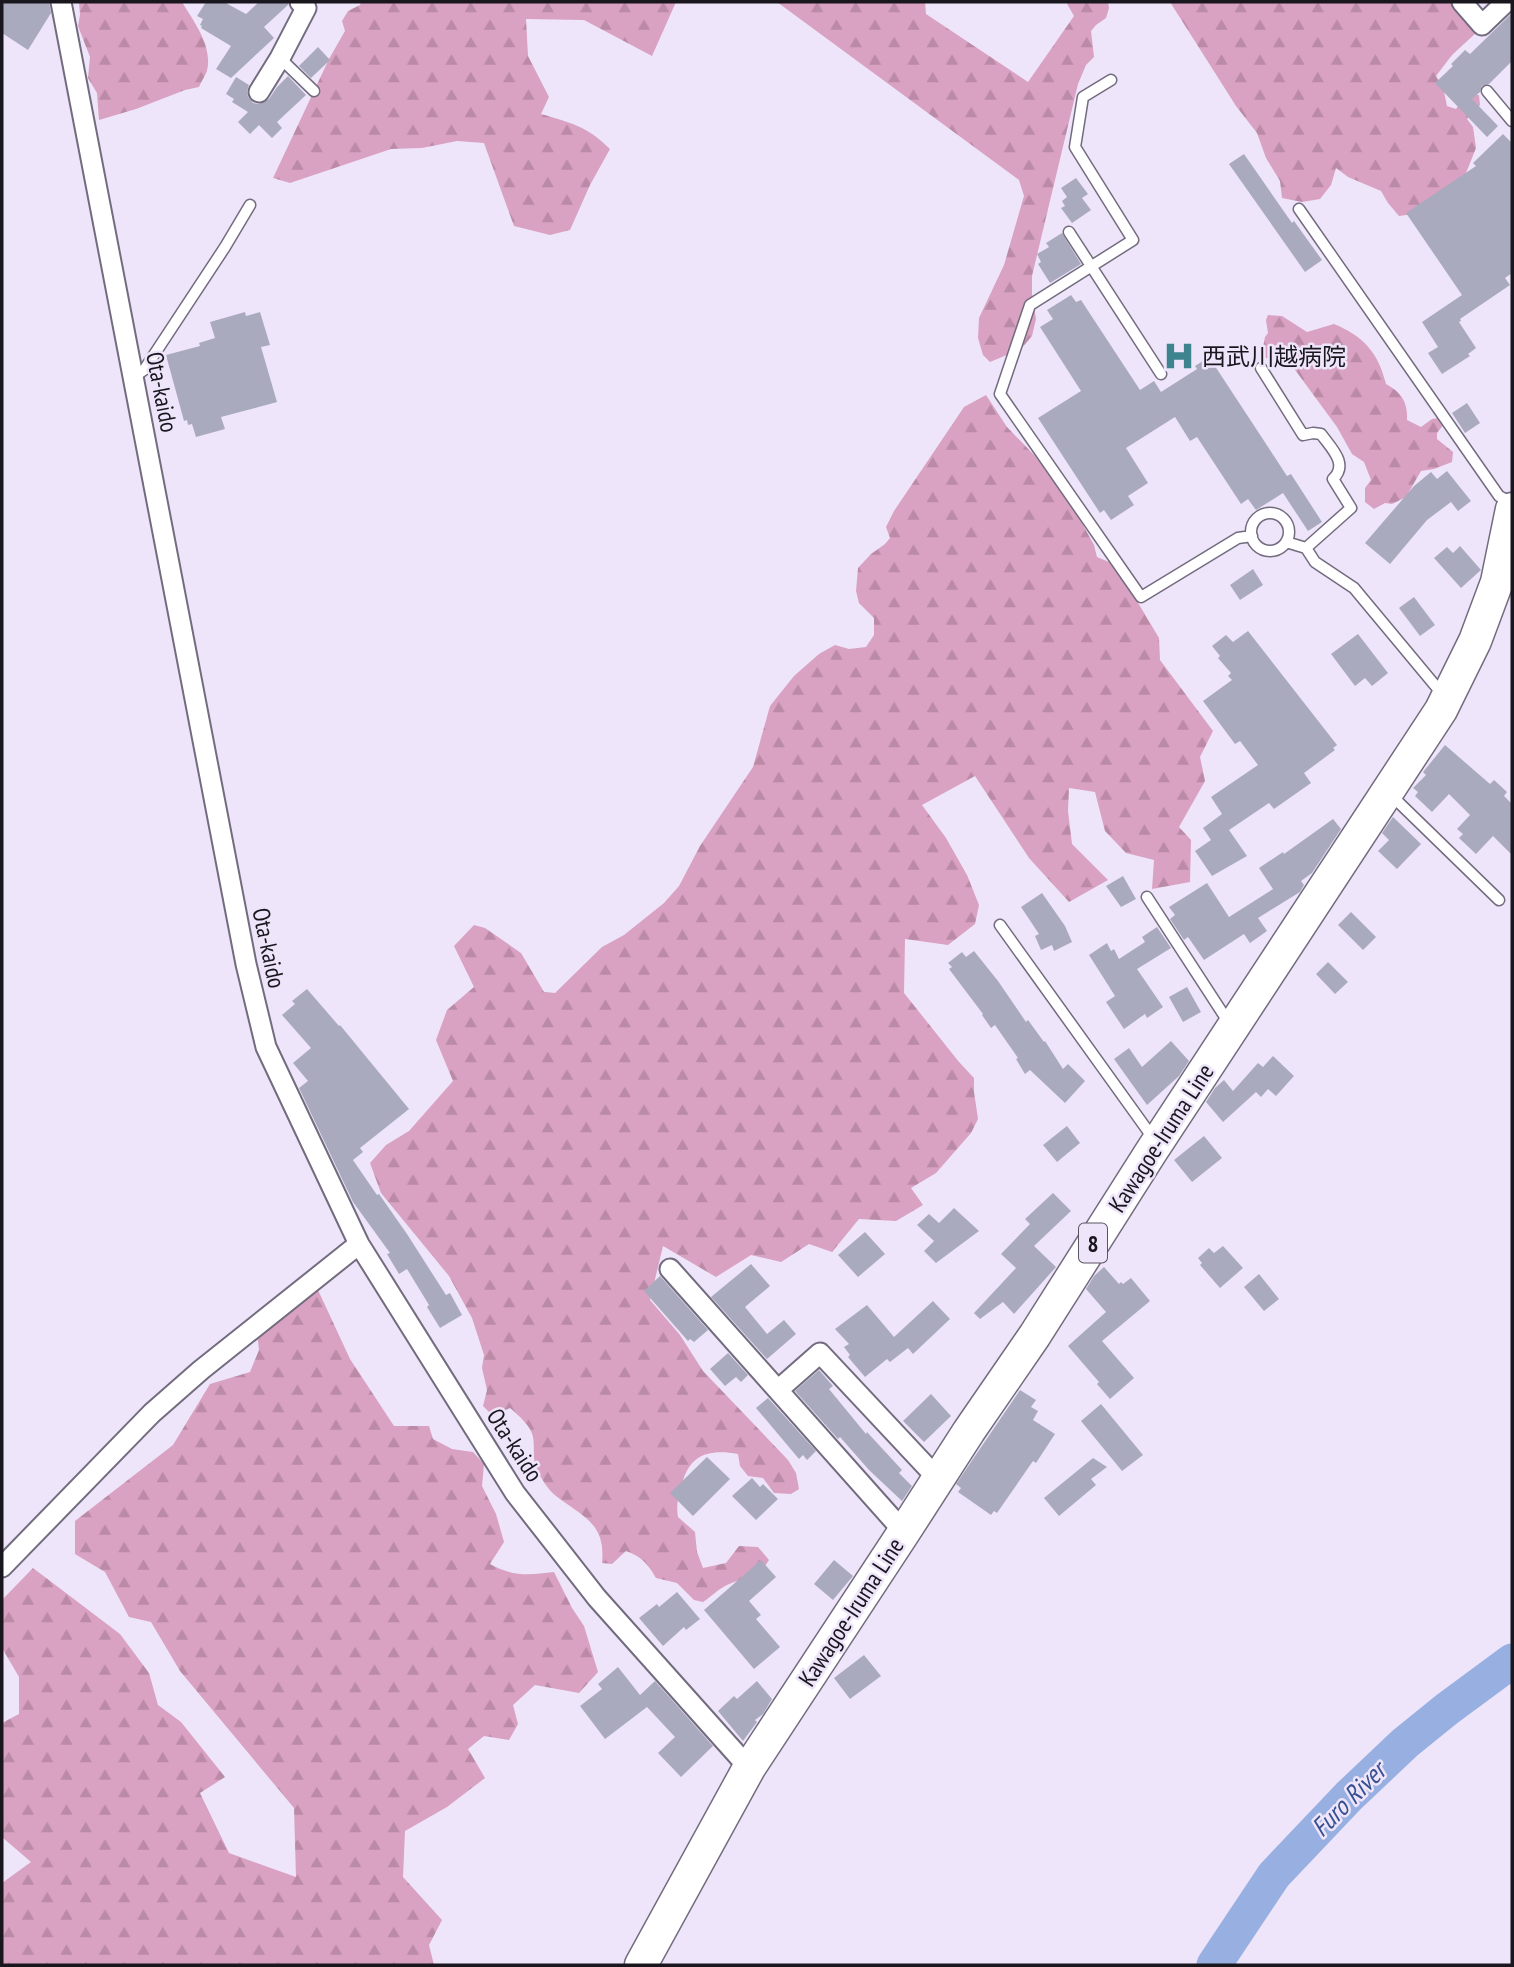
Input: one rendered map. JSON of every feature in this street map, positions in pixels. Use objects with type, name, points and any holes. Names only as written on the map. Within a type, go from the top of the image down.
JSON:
[{"type":"main road","name":"Kawagoe-Iruma Line","points":[[642,1965],[749,1768],[937,1479],[1035,1335],[1157,1142],[1441,710],[1475,641],[1497,582],[1512,506]]},
{"type":"street","name":"Ota-kaido","points":[[61,2],[246,964],[266,1047],[359,1244],[515,1493],[597,1598],[749,1768]]},
{"type":"street","points":[[259,92],[306,8],[300,2]]},
{"type":"street","points":[[1462,2],[1482,25],[1506,2]]},
{"type":"street","points":[[2,1567],[152,1413],[253,1327],[359,1244]]},
{"type":"street","points":[[670,1269],[904,1532]]},
{"type":"street","points":[[778,1390],[820,1353],[937,1479]]},
{"type":"lane","points":[[280,58],[314,91]]},
{"type":"lane","points":[[1111,80],[1083,97],[1075,147],[1133,240],[1030,305],[1000,394],[1141,597],[1238,538],[1252,536]]},
{"type":"lane","points":[[1486,91],[1512,121]]},
{"type":"lane","points":[[134,377],[144,370],[250,205]]},
{"type":"lane","points":[[1299,209],[1499,496],[1512,506]]},
{"type":"lane","points":[[1069,232],[1161,374]]},
{"type":"lane","points":[[1261,368],[1303,435],[1321,434],[1341,466],[1333,479],[1350,508],[1306,548]]},
{"type":"lane","points":[[1274,513],[1286,521],[1289,528],[1286,542],[1281,547],[1267,550],[1255,542],[1252,536],[1252,528],[1260,516],[1274,513]]},
{"type":"lane","points":[[1286,542],[1306,548],[1315,562],[1354,588],[1446,698]]},
{"type":"lane","points":[[1387,792],[1499,900]]},
{"type":"lane","points":[[1147,897],[1232,1028]]},
{"type":"lane","points":[[1000,925],[1157,1142]]},
{"type":"green space","points":[[79,2],[182,2],[205,43],[207,52],[207,71],[199,87],[99,120],[97,93],[88,78],[90,57],[78,26]]},
{"type":"green space","points":[[361,2],[676,2],[652,56],[584,20],[526,19],[528,56],[549,97],[541,114],[586,130],[610,149],[570,230],[550,235],[514,226],[484,143],[457,141],[422,148],[391,149],[290,183],[273,178],[345,31],[342,21],[348,11]]},
{"type":"green space","points":[[777,2],[925,2],[926,14],[1028,82],[1074,16],[1066,2],[1108,2],[1106,18],[1091,31],[1094,57],[1086,65],[1078,84],[1032,276],[1036,319],[1032,336],[1021,349],[990,362],[983,355],[978,338],[979,318],[1004,265],[1024,196],[1019,180]]},
{"type":"green space","points":[[1170,2],[1451,2],[1477,32],[1452,55],[1436,76],[1443,87],[1447,106],[1456,109],[1465,95],[1479,95],[1480,105],[1467,119],[1473,127],[1476,148],[1460,188],[1428,212],[1399,216],[1381,191],[1348,177],[1336,168],[1331,185],[1320,199],[1302,202],[1282,198],[1280,181],[1266,158],[1257,133],[1236,106]]},
{"type":"green space","points":[[1268,315],[1282,316],[1307,332],[1334,324],[1361,340],[1374,354],[1386,384],[1402,398],[1407,420],[1421,427],[1432,419],[1439,418],[1444,424],[1437,433],[1437,439],[1453,452],[1452,462],[1421,471],[1406,497],[1392,504],[1385,503],[1374,509],[1365,502],[1365,488],[1371,480],[1364,462],[1352,454],[1337,427],[1290,363],[1266,358],[1262,352],[1268,333]]},
{"type":"green space","points":[[986,395],[1007,427],[1036,457],[1078,516],[1094,545],[1097,557],[1109,562],[1128,586],[1159,638],[1160,660],[1213,731],[1200,757],[1205,781],[1179,827],[1191,840],[1190,882],[1152,889],[1154,860],[1126,853],[1105,831],[1095,792],[1069,788],[1068,811],[1072,844],[1108,880],[1069,902],[1029,858],[975,776],[922,805],[946,838],[967,875],[979,905],[975,924],[948,945],[905,939],[904,993],[974,1078],[978,1119],[971,1133],[936,1173],[911,1188],[923,1205],[896,1221],[859,1219],[832,1252],[809,1244],[781,1262],[751,1255],[716,1277],[663,1246],[650,1300],[680,1335],[703,1371],[788,1460],[796,1473],[799,1489],[791,1494],[774,1493],[763,1478],[748,1476],[740,1466],[738,1454],[710,1453],[690,1466],[682,1484],[677,1513],[695,1532],[697,1552],[703,1568],[726,1563],[739,1546],[758,1547],[769,1560],[755,1575],[724,1587],[703,1602],[694,1600],[677,1583],[656,1578],[644,1562],[626,1551],[612,1564],[602,1563],[600,1539],[591,1522],[553,1494],[539,1473],[532,1433],[527,1425],[510,1408],[493,1416],[483,1406],[487,1390],[482,1368],[484,1355],[472,1318],[449,1276],[381,1193],[370,1163],[386,1145],[409,1131],[453,1081],[436,1040],[447,1010],[474,987],[454,946],[474,925],[485,928],[521,953],[544,992],[555,993],[602,947],[624,935],[664,903],[679,886],[700,846],[753,767],[770,706],[794,676],[819,654],[835,645],[849,649],[866,647],[874,635],[874,618],[859,603],[856,591],[858,568],[890,538],[886,527],[894,511],[964,407]]},
{"type":"green space","points":[[300,1280],[318,1290],[350,1359],[394,1426],[429,1426],[433,1439],[452,1449],[473,1452],[484,1464],[482,1486],[496,1514],[504,1542],[490,1564],[522,1574],[554,1572],[584,1626],[598,1672],[579,1693],[535,1685],[513,1705],[518,1724],[509,1740],[484,1736],[468,1749],[485,1778],[447,1807],[405,1831],[403,1877],[442,1920],[429,1945],[434,1965],[2,1965],[2,1883],[31,1862],[2,1837],[2,1723],[19,1714],[19,1677],[2,1648],[2,1600],[33,1568],[120,1634],[149,1673],[158,1705],[181,1722],[225,1777],[200,1793],[229,1853],[296,1877],[294,1808],[180,1671],[151,1622],[129,1617],[105,1572],[75,1554],[75,1521],[173,1445],[210,1384],[250,1372],[259,1350],[257,1332]]},
{"type":"building","points":[[2,2],[49,2],[51,13],[28,50],[2,33]]},
{"type":"building","points":[[206,2],[224,2],[246,14],[259,2],[288,2],[288,5],[264,27],[274,38],[231,78],[216,69],[231,46],[201,28],[203,19],[197,16]]},
{"type":"building","points":[[1512,13],[1512,61],[1489,84],[1482,86],[1472,99],[1498,126],[1487,137],[1435,83],[1465,50],[1470,54]]},
{"type":"building","points":[[318,47],[330,60],[311,78],[299,66]]},
{"type":"building","points":[[288,76],[306,95],[277,122],[282,128],[272,138],[259,125],[250,134],[238,122],[248,112],[232,102],[234,99],[226,94],[236,77],[249,85],[248,97],[253,103],[259,104],[269,99]]},
{"type":"building","points":[[1503,134],[1512,143],[1512,273],[1505,278],[1510,285],[1460,319],[1459,322],[1476,348],[1468,354],[1470,356],[1442,374],[1428,353],[1438,347],[1422,322],[1462,295],[1406,213],[1476,166],[1473,163]]},
{"type":"building","points":[[1244,154],[1292,223],[1294,221],[1322,260],[1305,272],[1229,164]]},
{"type":"building","points":[[1076,178],[1088,194],[1082,198],[1091,210],[1072,223],[1061,208],[1065,206],[1062,201],[1067,197],[1061,188]]},
{"type":"building","points":[[1062,233],[1081,264],[1050,283],[1038,264],[1041,262],[1037,254],[1049,247],[1046,243]]},
{"type":"building","points":[[1071,295],[1076,302],[1081,300],[1140,390],[1154,381],[1161,392],[1197,369],[1195,366],[1209,357],[1287,476],[1291,474],[1322,522],[1308,531],[1283,493],[1256,510],[1248,499],[1241,504],[1197,437],[1190,441],[1175,417],[1126,448],[1148,483],[1128,496],[1134,505],[1111,520],[1104,510],[1100,513],[1038,418],[1081,391],[1040,327],[1053,319],[1047,310]]},
{"type":"building","points":[[245,312],[246,316],[260,312],[270,345],[261,347],[277,402],[221,417],[225,429],[196,437],[192,424],[188,425],[187,420],[184,421],[166,355],[200,346],[199,343],[215,338],[210,322]]},
{"type":"building","points":[[1467,403],[1480,423],[1465,433],[1452,413]]},
{"type":"building","points":[[1447,471],[1471,501],[1458,511],[1451,502],[1427,520],[1390,564],[1365,543],[1414,486],[1431,472],[1437,479]]},
{"type":"building","points":[[1460,546],[1481,570],[1461,588],[1434,558],[1447,547],[1453,553]]},
{"type":"building","points":[[1253,569],[1263,585],[1240,600],[1230,585]]},
{"type":"building","points":[[1414,597],[1435,625],[1420,636],[1399,608]]},
{"type":"building","points":[[1248,631],[1337,745],[1333,748],[1335,750],[1304,773],[1311,783],[1274,809],[1269,803],[1229,830],[1247,856],[1212,876],[1195,851],[1211,840],[1203,828],[1222,814],[1211,797],[1258,765],[1240,741],[1235,744],[1203,701],[1232,680],[1228,676],[1231,673],[1212,646],[1226,635],[1233,642]]},
{"type":"building","points":[[1358,634],[1388,673],[1372,686],[1365,678],[1355,686],[1331,654]]},
{"type":"building","points":[[1445,745],[1490,784],[1494,780],[1507,792],[1504,796],[1512,804],[1512,855],[1493,836],[1476,854],[1459,838],[1463,834],[1457,829],[1470,815],[1449,794],[1432,812],[1415,796],[1418,792],[1413,788],[1426,775],[1423,772]]},
{"type":"building","points":[[1393,817],[1421,844],[1397,869],[1378,851],[1389,840],[1382,833]]},
{"type":"building","points":[[1333,819],[1341,829],[1312,873],[1301,881],[1304,885],[1300,892],[1258,918],[1267,931],[1250,943],[1244,934],[1204,960],[1188,937],[1184,940],[1170,919],[1175,915],[1169,907],[1207,883],[1229,917],[1273,889],[1259,868],[1283,852],[1284,854]]},
{"type":"building","points":[[1123,876],[1136,899],[1121,907],[1106,886]]},
{"type":"building","points":[[1042,893],[1065,926],[1072,942],[1054,951],[1052,945],[1041,950],[1035,936],[1039,934],[1021,907]]},
{"type":"building","points":[[1351,912],[1376,937],[1363,950],[1338,925]]},
{"type":"building","points":[[1157,927],[1171,948],[1137,969],[1163,1007],[1147,1018],[1145,1014],[1124,1029],[1106,1002],[1115,996],[1089,955],[1107,943],[1119,959],[1145,942],[1142,937]]},
{"type":"building","points":[[974,951],[1026,1022],[1028,1020],[1045,1041],[1063,1069],[1068,1064],[1085,1081],[1065,1103],[1030,1070],[1025,1074],[1016,1059],[1018,1058],[995,1025],[991,1028],[949,969],[952,967],[948,963],[962,952],[966,957]]},
{"type":"building","points":[[1328,962],[1348,982],[1335,994],[1316,974]]},
{"type":"building","points":[[1187,987],[1201,1012],[1183,1022],[1169,997]]},
{"type":"building","points":[[307,989],[409,1109],[360,1148],[363,1152],[353,1160],[407,1234],[446,1295],[450,1293],[462,1315],[440,1328],[407,1269],[399,1274],[387,1254],[390,1253],[353,1202],[299,1088],[308,1081],[293,1063],[311,1048],[282,1015],[295,1004],[292,1001]]},
{"type":"building","points":[[1171,1041],[1189,1061],[1179,1076],[1147,1105],[1114,1059],[1129,1048],[1142,1067]]},
{"type":"building","points":[[1273,1056],[1294,1076],[1276,1096],[1268,1089],[1261,1097],[1256,1092],[1223,1122],[1206,1102],[1215,1088],[1224,1080],[1233,1091],[1258,1063],[1263,1067]]},
{"type":"building","points":[[1067,1126],[1080,1143],[1057,1162],[1043,1145]]},
{"type":"building","points":[[1204,1136],[1222,1158],[1192,1182],[1174,1160]]},
{"type":"building","points":[[1053,1193],[1071,1211],[1034,1246],[1056,1267],[1014,1314],[1003,1302],[980,1319],[974,1313],[1016,1268],[1001,1254],[1030,1224],[1025,1219]]},
{"type":"building","points":[[954,1208],[979,1231],[936,1263],[924,1251],[934,1241],[917,1225],[929,1214],[939,1223]]},
{"type":"building","points":[[865,1232],[885,1254],[858,1277],[838,1255]]},
{"type":"building","points":[[1223,1246],[1243,1268],[1220,1288],[1200,1265],[1202,1263],[1198,1258],[1209,1248],[1214,1253]]},
{"type":"building","points":[[751,1264],[770,1286],[745,1307],[767,1334],[784,1320],[796,1334],[767,1359],[711,1297]]},
{"type":"building","points":[[1104,1267],[1119,1284],[1131,1278],[1150,1301],[1102,1341],[1134,1378],[1110,1399],[1068,1346],[1106,1312],[1086,1289]]},
{"type":"building","points":[[1259,1274],[1279,1299],[1264,1311],[1244,1287]]},
{"type":"building","points":[[660,1276],[708,1330],[694,1342],[690,1339],[688,1341],[644,1291]]},
{"type":"building","points":[[933,1301],[950,1319],[913,1354],[908,1348],[890,1362],[887,1359],[865,1377],[848,1357],[850,1355],[844,1347],[849,1344],[835,1329],[867,1305],[894,1337]]},
{"type":"building","points":[[728,1353],[748,1375],[741,1382],[736,1377],[725,1386],[710,1369]]},
{"type":"building","points":[[819,1370],[833,1386],[829,1389],[866,1434],[867,1432],[902,1470],[899,1473],[912,1486],[902,1501],[869,1470],[840,1437],[838,1439],[795,1391]]},
{"type":"building","points":[[1020,1390],[1036,1400],[1031,1407],[1038,1411],[1033,1420],[1055,1434],[997,1513],[994,1511],[991,1515],[958,1492],[961,1488],[956,1484]]},
{"type":"building","points":[[931,1394],[951,1416],[924,1442],[903,1421]]},
{"type":"building","points":[[768,1398],[816,1451],[807,1460],[803,1455],[799,1459],[756,1408]]},
{"type":"building","points":[[1101,1404],[1143,1455],[1122,1471],[1081,1421]]},
{"type":"building","points":[[707,1457],[730,1479],[693,1516],[670,1493]]},
{"type":"building","points":[[1093,1458],[1107,1467],[1091,1479],[1096,1485],[1059,1516],[1044,1498]]},
{"type":"building","points":[[752,1478],[760,1487],[763,1484],[778,1499],[756,1520],[732,1496]]},
{"type":"building","points":[[761,1560],[776,1577],[749,1601],[761,1615],[756,1619],[780,1647],[754,1669],[704,1610]]},
{"type":"building","points":[[834,1560],[853,1576],[833,1600],[814,1584]]},
{"type":"building","points":[[677,1592],[700,1619],[686,1630],[684,1627],[663,1646],[639,1618],[657,1604],[659,1607]]},
{"type":"building","points":[[864,1655],[881,1676],[850,1699],[834,1678]]},
{"type":"building","points":[[618,1667],[640,1695],[655,1681],[713,1746],[681,1777],[658,1753],[675,1737],[647,1707],[605,1739],[580,1706],[602,1689],[598,1684]]},
{"type":"building","points":[[757,1681],[772,1699],[743,1741],[718,1711],[734,1696],[737,1699]]},
{"type":"waterway","name":"Furo River","points":[[1214,1965],[1274,1875],[1349,1796],[1405,1743],[1512,1661]]},
{"type":"place","name":"西武川越病院","points":[[1179,356]]}]
